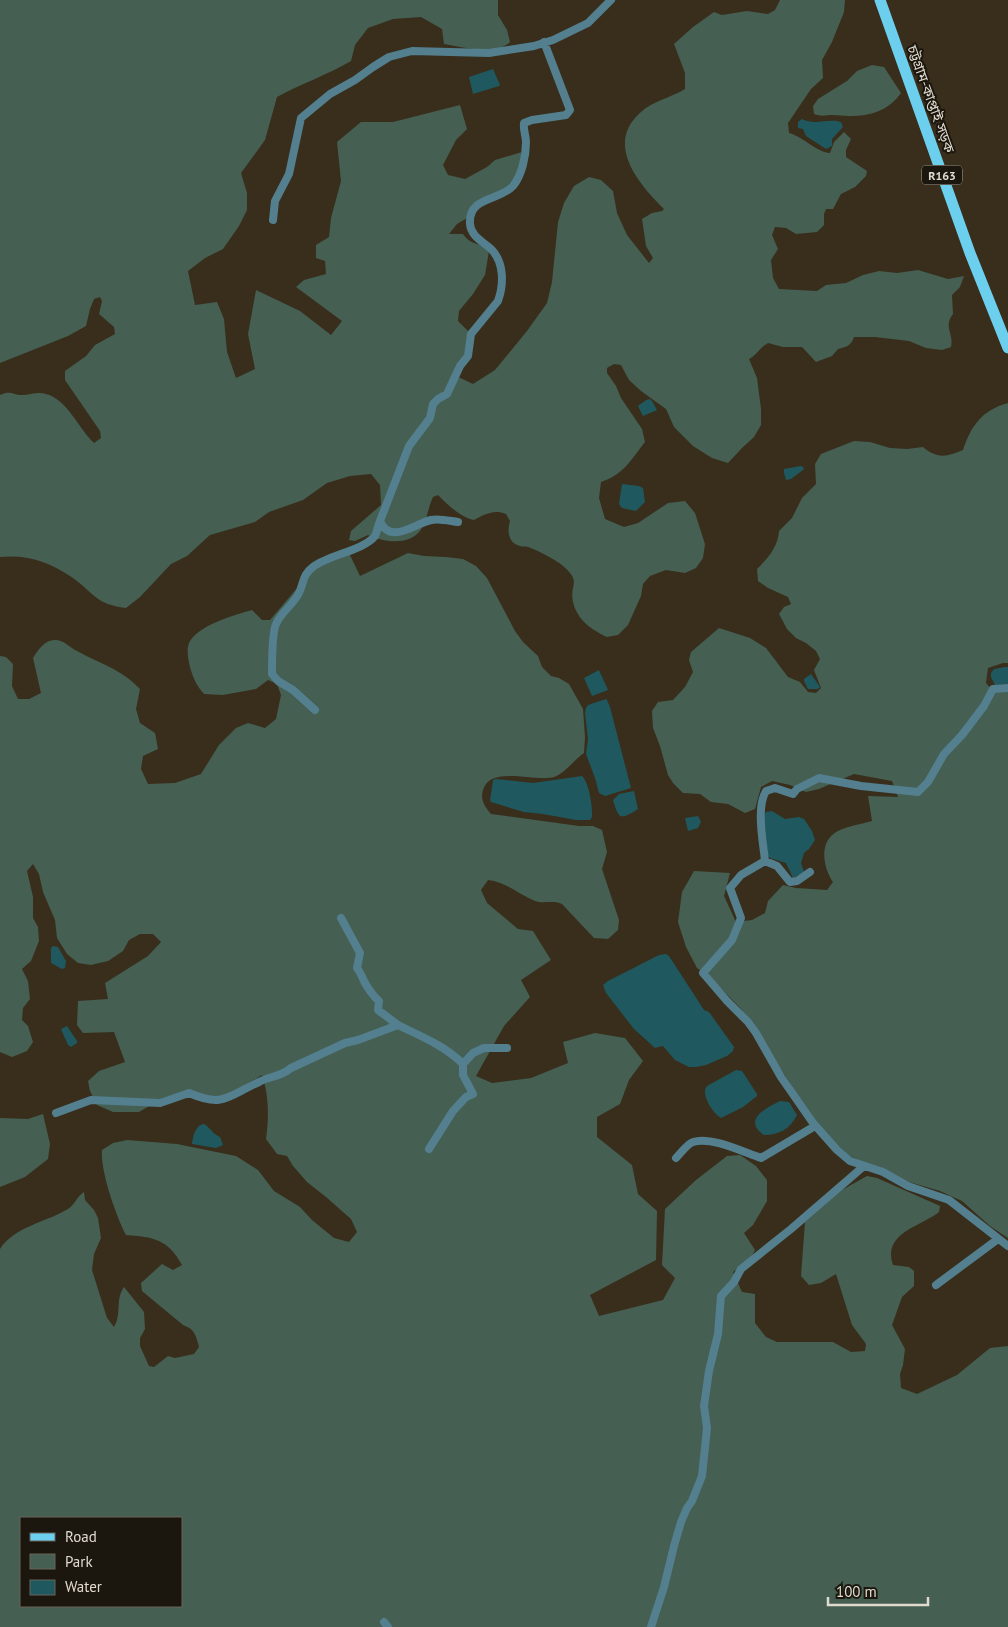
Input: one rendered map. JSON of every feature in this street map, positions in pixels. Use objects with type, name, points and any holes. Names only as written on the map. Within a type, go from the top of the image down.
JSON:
[{"type":"main road","name":"চট্টগ্রাম-কাপ্তাই সড়ক","points":[[880,0],[967,244],[1008,348]]},
{"type":"street","points":[[273,220],[275,201],[289,174],[301,118],[330,94],[355,80],[373,66],[389,57],[412,50],[489,53],[534,46],[588,23],[611,0]]},
{"type":"street","points":[[315,710],[293,690],[278,681],[272,674],[276,624],[296,599],[306,574],[314,566],[354,549],[374,536],[409,446],[430,418],[433,404],[447,394],[460,366],[468,356],[471,334],[498,301],[502,276],[500,262],[491,249],[475,236],[470,223],[471,215],[482,201],[506,192],[517,181],[526,142],[524,123],[566,115],[570,110],[544,42]]},
{"type":"street","points":[[380,521],[382,526],[391,533],[400,533],[412,526],[433,519],[458,522]]},
{"type":"street","points":[[765,861],[761,819],[762,798],[766,790],[775,788],[793,794],[798,789],[819,778],[861,786],[918,792],[928,782],[944,754],[962,735],[984,706],[993,689],[1008,688]]},
{"type":"street","points":[[765,861],[777,866],[790,882],[797,881],[810,872]]},
{"type":"street","points":[[765,861],[741,875],[730,888],[741,918],[732,940],[703,974],[756,1033],[781,1077],[815,1126],[850,1161],[883,1172],[908,1186],[949,1200],[1008,1246]]},
{"type":"street","points":[[341,918],[360,953],[357,968],[372,995],[379,1001],[378,1010],[398,1025],[452,1052],[463,1064]]},
{"type":"street","points":[[56,1113],[91,1100],[160,1103],[189,1093],[206,1100],[224,1099],[260,1081],[286,1072],[345,1042],[358,1040],[398,1025]]},
{"type":"street","points":[[429,1149],[453,1111],[466,1096],[473,1094],[463,1075],[463,1064],[473,1053],[484,1048],[507,1048]]},
{"type":"street","points":[[676,1158],[692,1142],[704,1141],[718,1142],[761,1158],[815,1126]]},
{"type":"street","points":[[651,1627],[664,1587],[681,1522],[702,1476],[707,1428],[704,1406],[709,1371],[718,1334],[721,1296],[734,1282],[742,1269],[864,1166]]},
{"type":"street","points":[[936,1284],[998,1239]]},
{"type":"green space","points":[[0,0],[498,0],[498,15],[507,30],[510,42],[504,46],[487,50],[444,44],[442,29],[421,17],[393,19],[368,28],[355,45],[351,61],[277,97],[265,140],[241,173],[247,193],[247,210],[239,226],[223,249],[205,258],[188,271],[195,305],[217,302],[224,319],[227,352],[236,378],[255,369],[248,334],[256,290],[300,311],[331,335],[342,321],[296,287],[304,280],[326,274],[325,261],[316,258],[316,245],[329,237],[331,218],[341,181],[337,142],[361,122],[393,122],[460,105],[467,129],[456,140],[443,165],[448,175],[465,179],[487,167],[495,160],[522,152],[522,162],[510,187],[481,200],[469,217],[457,224],[449,234],[463,234],[470,241],[489,251],[485,275],[459,311],[458,321],[469,332],[466,355],[452,374],[473,384],[495,370],[547,303],[552,282],[558,222],[564,203],[574,186],[589,177],[601,180],[613,191],[617,213],[627,235],[649,263],[653,258],[646,246],[642,219],[664,209],[636,176],[625,150],[625,137],[630,124],[645,108],[685,89],[685,73],[674,44],[714,12],[722,15],[747,11],[768,14],[775,10],[780,0],[845,0],[844,12],[832,42],[822,60],[823,78],[811,89],[788,123],[789,133],[820,150],[830,153],[834,142],[844,132],[851,139],[846,150],[846,157],[867,171],[866,176],[855,187],[841,194],[833,209],[826,209],[824,225],[817,232],[796,234],[786,228],[775,227],[772,235],[778,249],[771,260],[773,278],[779,289],[817,291],[826,285],[846,283],[863,275],[879,271],[897,273],[918,270],[948,279],[964,276],[960,287],[952,295],[953,314],[949,323],[951,347],[942,350],[926,348],[909,341],[875,337],[854,337],[848,346],[838,349],[832,356],[816,362],[802,347],[783,347],[768,343],[749,359],[757,378],[761,425],[754,437],[728,463],[712,458],[693,446],[674,427],[666,409],[629,380],[621,365],[614,364],[607,368],[607,373],[616,386],[621,398],[642,429],[645,442],[621,471],[601,482],[599,498],[605,519],[624,527],[638,523],[668,503],[685,501],[695,513],[705,544],[703,558],[696,568],[685,573],[666,570],[650,576],[643,584],[641,596],[628,625],[618,635],[607,637],[591,628],[582,619],[573,602],[574,580],[572,576],[562,565],[550,558],[531,548],[513,542],[509,536],[510,521],[506,514],[494,512],[474,520],[450,507],[438,495],[433,497],[424,523],[415,536],[402,541],[388,541],[368,535],[355,541],[349,540],[351,531],[381,505],[380,485],[371,474],[350,476],[327,483],[303,500],[269,512],[255,522],[210,535],[187,556],[171,564],[140,597],[126,608],[108,604],[96,598],[73,578],[38,560],[10,556],[0,557],[0,395],[7,393],[22,395],[40,393],[54,397],[67,408],[94,443],[101,438],[100,431],[65,380],[65,371],[86,356],[95,345],[115,334],[114,327],[99,314],[102,301],[100,297],[94,299],[86,326],[68,336],[0,363]]},
{"type":"green space","points":[[872,65],[884,67],[901,93],[896,99],[885,108],[865,115],[821,116],[814,114],[813,106],[818,99],[847,81],[857,71]]},
{"type":"green space","points":[[1008,403],[1008,663],[988,668],[986,683],[993,689],[1008,691],[1008,1238],[990,1226],[962,1201],[940,1191],[909,1182],[886,1170],[863,1163],[839,1147],[814,1120],[757,1029],[741,1009],[710,977],[697,968],[686,947],[678,922],[682,892],[694,871],[730,873],[724,896],[736,922],[752,920],[765,913],[768,901],[783,885],[796,888],[827,890],[833,882],[825,862],[824,855],[827,841],[838,831],[872,821],[868,796],[898,797],[892,781],[854,774],[819,789],[806,792],[790,785],[772,781],[761,787],[755,809],[745,813],[728,804],[711,802],[700,794],[683,793],[673,783],[668,775],[653,728],[652,711],[658,702],[673,700],[685,687],[693,672],[689,660],[691,652],[719,628],[750,638],[766,648],[788,677],[800,682],[808,692],[816,693],[821,688],[814,670],[820,659],[816,651],[796,638],[787,629],[779,614],[784,607],[791,604],[788,597],[758,581],[757,569],[769,556],[779,531],[792,518],[802,498],[816,484],[815,464],[821,454],[854,441],[870,442],[890,448],[907,449],[923,447],[933,454],[942,456],[952,454],[963,450],[974,426],[984,415]]},
{"type":"green space","points":[[349,553],[360,576],[408,553],[463,559],[476,566],[487,578],[515,631],[523,642],[538,656],[542,667],[551,676],[569,684],[583,709],[584,753],[562,773],[554,777],[503,776],[494,778],[487,782],[483,790],[483,800],[491,814],[579,826],[593,826],[602,830],[607,852],[602,869],[619,920],[618,930],[608,939],[594,938],[562,904],[535,901],[506,886],[488,880],[481,890],[487,903],[518,929],[533,931],[551,960],[521,980],[530,997],[504,1026],[476,1076],[492,1083],[531,1078],[568,1063],[563,1042],[595,1033],[625,1038],[643,1061],[629,1080],[620,1104],[597,1117],[597,1137],[632,1165],[638,1194],[657,1211],[656,1260],[590,1295],[599,1316],[663,1300],[675,1278],[662,1265],[665,1209],[696,1180],[727,1156],[740,1155],[756,1166],[767,1180],[767,1201],[753,1225],[744,1233],[755,1250],[751,1258],[733,1272],[742,1292],[755,1294],[755,1323],[766,1337],[777,1342],[833,1342],[851,1352],[865,1351],[866,1344],[852,1325],[836,1274],[821,1283],[809,1285],[801,1276],[805,1222],[842,1190],[867,1176],[877,1178],[940,1206],[939,1212],[898,1238],[893,1245],[891,1254],[893,1265],[909,1267],[914,1271],[914,1286],[902,1297],[892,1325],[905,1349],[900,1374],[901,1388],[917,1394],[957,1375],[990,1348],[1008,1346],[1008,1627],[0,1627],[0,1249],[6,1241],[22,1230],[68,1209],[84,1192],[85,1200],[98,1218],[101,1238],[94,1254],[92,1270],[107,1318],[114,1327],[118,1317],[121,1292],[124,1287],[144,1312],[145,1329],[140,1338],[140,1346],[149,1366],[154,1367],[168,1356],[175,1358],[194,1354],[199,1347],[193,1331],[142,1291],[141,1283],[162,1264],[173,1270],[182,1265],[177,1256],[159,1241],[126,1235],[110,1193],[102,1159],[102,1150],[113,1143],[127,1140],[177,1144],[236,1156],[258,1170],[274,1191],[300,1207],[312,1220],[334,1238],[349,1242],[357,1232],[351,1219],[307,1182],[287,1156],[277,1154],[266,1139],[268,1107],[262,1075],[227,1096],[205,1097],[188,1090],[163,1098],[139,1112],[113,1112],[97,1105],[90,1091],[88,1081],[99,1071],[125,1062],[114,1032],[83,1033],[77,1025],[78,1001],[108,999],[105,983],[148,956],[161,942],[153,934],[140,934],[129,940],[123,951],[108,961],[91,965],[78,963],[67,954],[57,938],[55,920],[43,892],[39,874],[33,864],[27,871],[33,897],[33,918],[38,927],[39,941],[31,961],[22,969],[28,981],[30,999],[23,1008],[22,1020],[28,1026],[33,1042],[27,1051],[12,1057],[0,1052],[0,656],[6,657],[13,664],[12,686],[18,699],[29,699],[41,693],[33,658],[42,646],[52,640],[62,642],[125,676],[140,689],[136,709],[140,723],[155,733],[158,749],[143,756],[141,769],[148,784],[175,783],[201,774],[219,745],[236,728],[248,723],[265,728],[276,719],[281,695],[277,684],[268,680],[256,689],[223,695],[204,694],[190,668],[188,646],[190,641],[195,635],[210,625],[252,610],[262,620],[270,620],[315,567]]},
{"type":"green space","points":[[43,1114],[50,1144],[48,1159],[25,1177],[0,1187],[0,1118],[28,1119]]},
{"type":"water","points":[[493,69],[500,85],[473,94],[469,77]]},
{"type":"water","points":[[802,119],[812,122],[836,121],[841,122],[843,127],[832,139],[832,146],[826,149],[806,136],[803,129],[798,128],[798,122]]},
{"type":"water","points":[[650,399],[657,410],[643,416],[638,406]]},
{"type":"water","points":[[801,466],[804,468],[803,470],[791,479],[786,480],[784,469]]},
{"type":"water","points":[[622,484],[643,488],[645,502],[636,511],[622,508],[619,504]]},
{"type":"water","points":[[1008,667],[1008,684],[995,685],[991,673],[994,669]]},
{"type":"water","points":[[599,670],[608,690],[592,696],[584,678]]},
{"type":"water","points":[[811,674],[820,687],[818,689],[808,689],[804,681]]},
{"type":"water","points":[[606,699],[610,707],[631,788],[605,796],[599,793],[586,754],[588,739],[585,713],[588,705]]},
{"type":"water","points":[[582,776],[587,784],[590,795],[592,817],[590,820],[576,820],[524,812],[491,802],[490,800],[493,780],[496,779],[533,783]]},
{"type":"water","points":[[634,791],[638,809],[624,816],[619,815],[613,800],[619,794]]},
{"type":"water","points":[[772,811],[785,819],[799,817],[804,819],[812,831],[815,840],[804,853],[801,863],[804,872],[793,878],[786,863],[768,856],[764,817],[766,812]]},
{"type":"water","points":[[698,816],[701,822],[698,828],[688,831],[685,818]]},
{"type":"water","points":[[53,946],[58,947],[66,961],[65,968],[62,969],[51,963],[51,948]]},
{"type":"water","points":[[666,954],[704,1010],[709,1012],[734,1047],[733,1051],[727,1056],[696,1067],[689,1067],[675,1060],[663,1046],[655,1048],[634,1029],[606,993],[603,985],[608,981],[659,955]]},
{"type":"water","points":[[67,1026],[77,1041],[71,1047],[68,1045],[61,1029]]},
{"type":"water","points":[[736,1070],[742,1071],[757,1096],[743,1107],[721,1118],[710,1106],[705,1090],[707,1086]]},
{"type":"water","points":[[780,1101],[789,1102],[797,1115],[784,1130],[764,1135],[755,1124],[756,1119],[768,1107]]},
{"type":"water","points":[[204,1124],[220,1137],[223,1145],[216,1148],[192,1144],[198,1127]]}]
